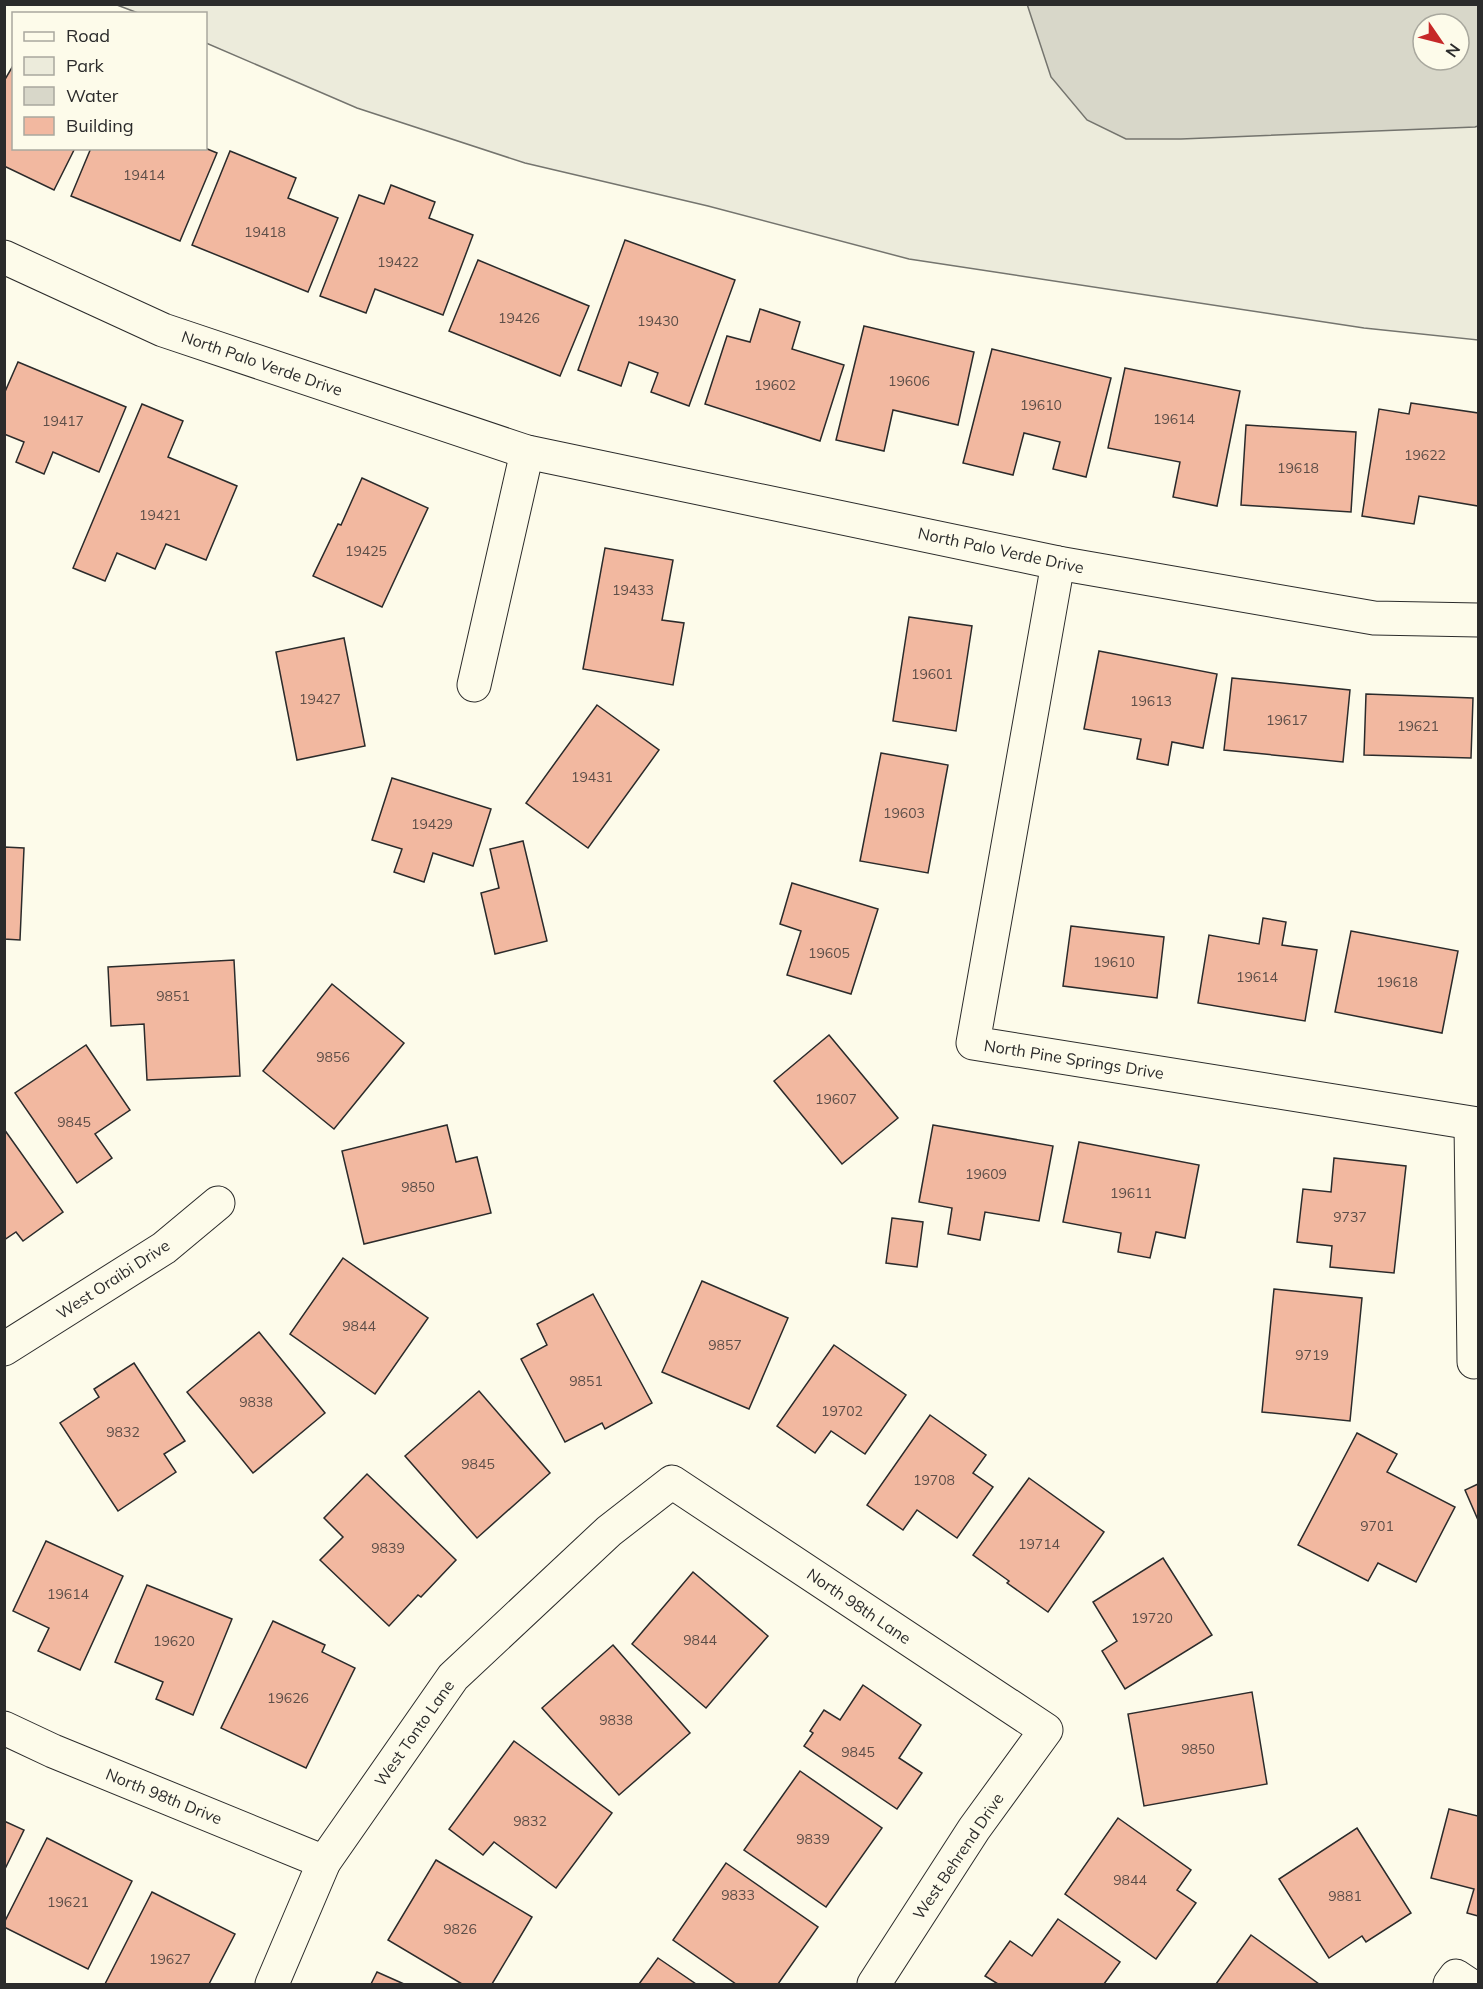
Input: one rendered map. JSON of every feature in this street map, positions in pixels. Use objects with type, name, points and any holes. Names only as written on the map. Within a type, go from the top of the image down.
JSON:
[{"type":"street","name":"North Palo Verde Drive","points":[[4,257],[163,330],[527,452],[1058,563],[1374,618],[1479,620]]},
{"type":"street","points":[[474,685],[527,452]]},
{"type":"street","name":"North Pine Springs Drive","points":[[1058,563],[973,1043],[1475,1124]]},
{"type":"street","points":[[1474,1362],[1475,1124]]},
{"type":"street","name":"West Oraibi Drive","points":[[4,1349],[164,1248],[218,1203]]},
{"type":"street","name":"North 98th Lane","points":[[672,1482],[1046,1730]]},
{"type":"street","name":"West Tonto Lane","points":[[272,1984],[324,1862],[453,1677],[609,1531],[672,1482]]},
{"type":"street","name":"North 98th Drive","points":[[4,1728],[53,1751],[324,1862]]},
{"type":"street","name":"West Behrend Drive","points":[[874,1984],[974,1829],[1046,1730]]},
{"type":"green space","points":[[117,5],[1478,5],[1478,340],[1364,328],[909,259],[708,206],[525,163],[357,108],[207,43],[207,12],[135,12]]},
{"type":"water","points":[[1027,4],[1478,5],[1478,126],[1475,127],[1181,139],[1126,139],[1087,120],[1051,77]]},
{"type":"building","points":[[12,67],[12,150],[74,150],[54,190],[4,166],[4,81]]},
{"type":"building","points":[[207,149],[217,153],[180,241],[71,196],[90,150]]},
{"type":"building","points":[[230,151],[296,178],[288,198],[338,218],[308,292],[192,245]]},
{"type":"building","points":[[391,185],[435,202],[429,218],[473,235],[443,315],[375,289],[366,313],[320,296],[359,195],[384,204]]},
{"type":"building","points":[[625,240],[735,280],[689,406],[651,392],[658,373],[629,362],[621,386],[578,370]]},
{"type":"building","points":[[478,260],[589,306],[560,376],[449,331]]},
{"type":"building","points":[[760,309],[800,322],[792,349],[844,365],[820,441],[705,404],[727,336],[750,342]]},
{"type":"building","points":[[864,326],[974,352],[958,425],[893,410],[884,451],[836,440]]},
{"type":"building","points":[[992,349],[1111,378],[1086,477],[1053,469],[1060,442],[1024,433],[1013,475],[963,463]]},
{"type":"building","points":[[18,362],[126,407],[99,472],[53,452],[44,474],[16,462],[24,442],[4,434],[4,394]]},
{"type":"building","points":[[1125,368],[1240,391],[1217,506],[1173,497],[1180,462],[1108,448]]},
{"type":"building","points":[[1411,403],[1478,413],[1478,506],[1419,496],[1414,524],[1362,516],[1379,409],[1409,414]]},
{"type":"building","points":[[142,404],[183,421],[168,457],[237,486],[206,560],[166,544],[155,569],[117,553],[105,581],[73,568]]},
{"type":"building","points":[[1246,425],[1356,432],[1351,512],[1241,505]]},
{"type":"building","points":[[362,478],[428,508],[382,607],[313,576],[338,524],[341,525]]},
{"type":"building","points":[[605,548],[673,560],[662,620],[684,623],[673,685],[583,669]]},
{"type":"building","points":[[909,617],[972,626],[956,731],[893,721]]},
{"type":"building","points":[[344,638],[365,746],[297,760],[276,652]]},
{"type":"building","points":[[1099,651],[1217,674],[1203,748],[1172,742],[1168,765],[1137,759],[1141,739],[1084,729]]},
{"type":"building","points":[[1232,678],[1350,690],[1343,762],[1224,750]]},
{"type":"building","points":[[1366,694],[1473,698],[1471,758],[1364,755]]},
{"type":"building","points":[[597,705],[659,750],[588,848],[526,803]]},
{"type":"building","points":[[881,753],[948,765],[928,873],[860,861]]},
{"type":"building","points":[[392,778],[491,809],[473,866],[433,853],[424,882],[394,872],[402,849],[372,840]]},
{"type":"building","points":[[523,841],[547,941],[495,954],[481,893],[499,888],[490,849]]},
{"type":"building","points":[[4,847],[24,848],[20,940],[4,939]]},
{"type":"building","points":[[792,883],[878,909],[851,994],[787,975],[801,931],[780,924]]},
{"type":"building","points":[[1263,918],[1286,922],[1282,945],[1317,950],[1305,1021],[1198,1003],[1209,935],[1259,944]]},
{"type":"building","points":[[1071,926],[1164,937],[1157,998],[1063,986]]},
{"type":"building","points":[[1351,931],[1458,951],[1442,1033],[1335,1012]]},
{"type":"building","points":[[234,960],[240,1076],[147,1080],[144,1024],[111,1026],[108,967]]},
{"type":"building","points":[[332,984],[404,1043],[334,1129],[263,1071]]},
{"type":"building","points":[[829,1035],[898,1118],[842,1164],[774,1081]]},
{"type":"building","points":[[86,1045],[130,1110],[95,1134],[112,1158],[77,1183],[15,1093]]},
{"type":"building","points":[[447,1125],[456,1162],[477,1157],[491,1213],[364,1244],[342,1151]]},
{"type":"building","points":[[933,1125],[1053,1146],[1039,1221],[985,1212],[980,1240],[948,1234],[952,1208],[919,1202]]},
{"type":"building","points":[[4,1129],[63,1212],[23,1241],[16,1232],[4,1240]]},
{"type":"building","points":[[1079,1142],[1199,1165],[1185,1238],[1156,1232],[1150,1258],[1118,1252],[1121,1233],[1063,1222]]},
{"type":"building","points":[[1334,1158],[1406,1166],[1394,1273],[1330,1267],[1332,1246],[1297,1242],[1303,1189],[1331,1192]]},
{"type":"building","points":[[892,1218],[923,1222],[917,1267],[886,1263]]},
{"type":"building","points":[[343,1258],[428,1318],[375,1394],[290,1334]]},
{"type":"building","points":[[702,1281],[788,1318],[749,1409],[662,1372]]},
{"type":"building","points":[[1274,1289],[1362,1298],[1350,1421],[1262,1412]]},
{"type":"building","points":[[593,1294],[652,1403],[605,1429],[602,1423],[565,1442],[521,1359],[547,1345],[537,1324]]},
{"type":"building","points":[[259,1332],[325,1413],[253,1473],[187,1392]]},
{"type":"building","points":[[834,1345],[906,1395],[865,1454],[831,1431],[815,1453],[777,1426]]},
{"type":"building","points":[[134,1363],[185,1441],[164,1454],[176,1472],[118,1511],[60,1423],[99,1397],[94,1389]]},
{"type":"building","points":[[479,1391],[550,1473],[477,1538],[405,1456]]},
{"type":"building","points":[[930,1415],[986,1455],[973,1473],[993,1487],[957,1538],[917,1510],[903,1530],[867,1505]]},
{"type":"building","points":[[1357,1433],[1397,1454],[1387,1472],[1455,1507],[1416,1582],[1378,1563],[1368,1581],[1298,1545]]},
{"type":"building","points":[[367,1474],[456,1560],[389,1626],[320,1560],[343,1537],[324,1518]]},
{"type":"building","points":[[1029,1478],[1104,1532],[1048,1612],[973,1555]]},
{"type":"building","points":[[1478,1484],[1478,1520],[1465,1490]]},
{"type":"building","points":[[46,1541],[123,1576],[80,1670],[38,1651],[49,1628],[13,1611]]},
{"type":"building","points":[[1163,1558],[1212,1635],[1125,1689],[1102,1651],[1117,1641],[1093,1602]]},
{"type":"building","points":[[693,1572],[768,1636],[706,1708],[632,1644]]},
{"type":"building","points":[[147,1585],[232,1619],[193,1715],[156,1699],[163,1682],[115,1662]]},
{"type":"building","points":[[273,1621],[325,1645],[322,1652],[355,1668],[306,1768],[221,1728]]},
{"type":"building","points":[[613,1645],[690,1733],[619,1795],[542,1708]]},
{"type":"building","points":[[863,1685],[921,1725],[899,1758],[922,1773],[897,1809],[804,1746],[813,1733],[810,1731],[824,1710],[840,1720]]},
{"type":"building","points":[[1252,1692],[1267,1784],[1144,1806],[1128,1714]]},
{"type":"building","points":[[514,1741],[612,1813],[556,1888],[494,1842],[483,1855],[449,1829]]},
{"type":"building","points":[[800,1771],[882,1828],[826,1907],[744,1850]]},
{"type":"building","points":[[1449,1809],[1478,1816],[1478,1916],[1467,1913],[1474,1889],[1431,1878]]},
{"type":"building","points":[[1118,1818],[1191,1870],[1177,1890],[1196,1903],[1156,1959],[1065,1894]]},
{"type":"building","points":[[4,1821],[24,1830],[4,1871]]},
{"type":"building","points":[[1357,1828],[1411,1913],[1366,1942],[1362,1936],[1329,1958],[1279,1879]]},
{"type":"building","points":[[47,1838],[132,1881],[88,1969],[4,1927]]},
{"type":"building","points":[[436,1860],[532,1917],[492,1984],[462,1984],[388,1940]]},
{"type":"building","points":[[726,1863],[818,1927],[778,1984],[736,1984],[673,1940]]},
{"type":"building","points":[[152,1892],[235,1934],[209,1984],[105,1984]]},
{"type":"building","points":[[1058,1919],[1120,1962],[1104,1984],[998,1984],[985,1976],[1010,1941],[1032,1956]]},
{"type":"building","points":[[1251,1935],[1319,1984],[1216,1984]]},
{"type":"building","points":[[658,1958],[696,1984],[639,1984]]},
{"type":"building","points":[[377,1972],[404,1984],[371,1984]]}]
